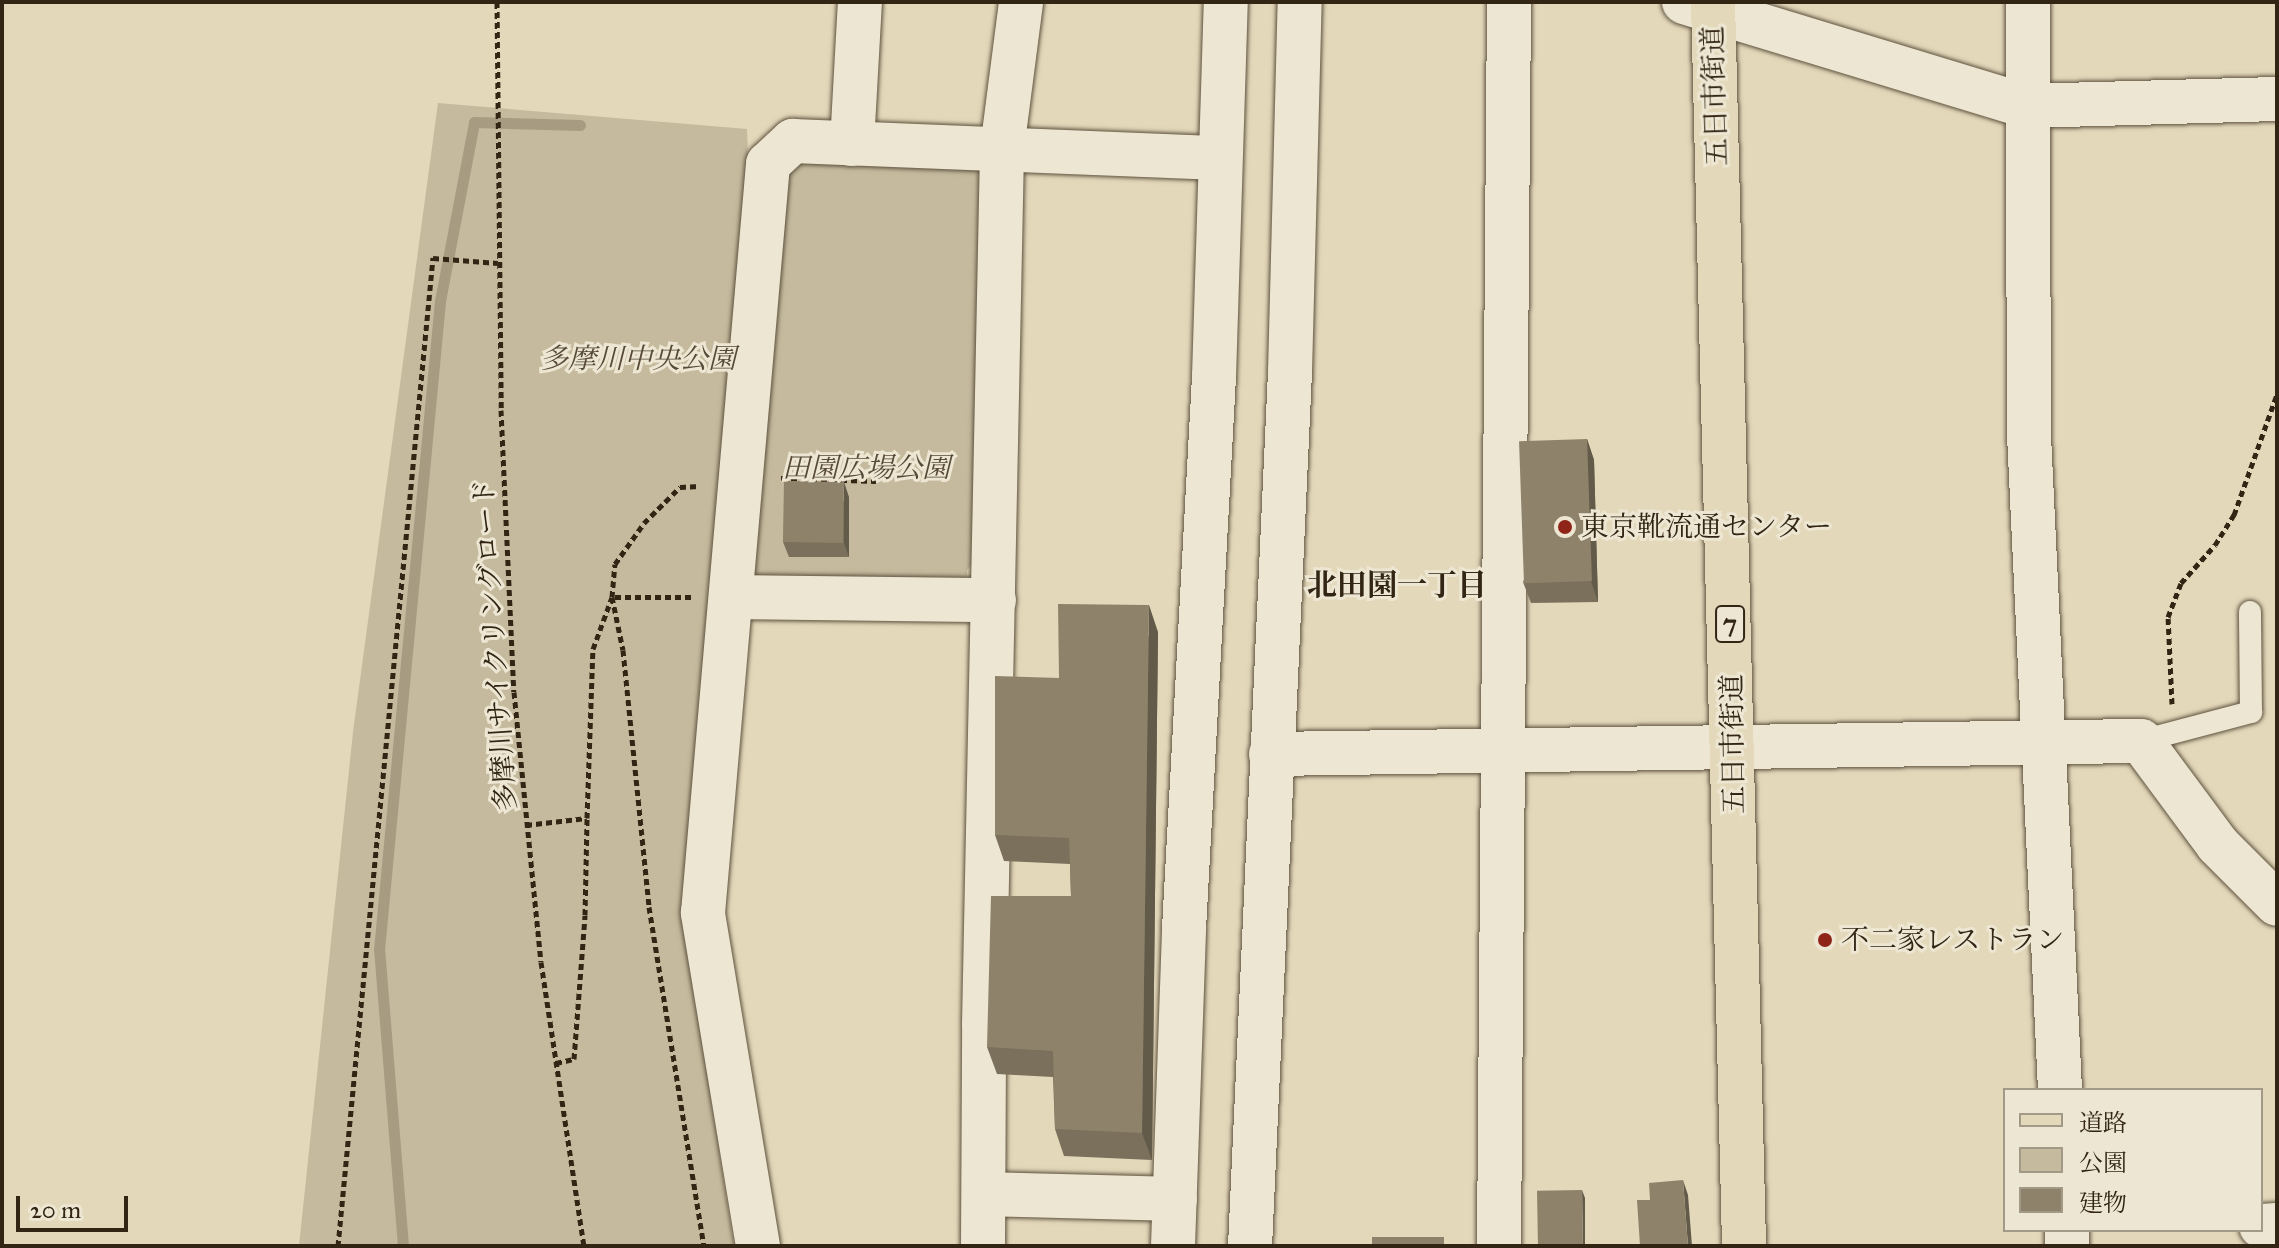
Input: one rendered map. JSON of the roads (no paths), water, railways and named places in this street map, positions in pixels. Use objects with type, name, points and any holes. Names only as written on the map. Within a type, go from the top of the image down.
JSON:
[{"type":"main road","name":"五日市街道","points":[[1703,5],[1733,747],[1744,1246]]},
{"type":"street","points":[[852,144],[860,2]]},
{"type":"street","points":[[983,1246],[984,1025],[1002,149],[1021,2]]},
{"type":"street","points":[[1173,1246],[1184,929],[1214,377],[1226,2]]},
{"type":"street","points":[[1250,1246],[1289,388],[1300,2]]},
{"type":"street","points":[[1499,1246],[1509,2]]},
{"type":"street","points":[[2028,2],[2029,435],[2060,1088]]},
{"type":"street","points":[[1703,5],[2026,106],[2277,99]]},
{"type":"street","points":[[758,1246],[703,913],[768,164],[793,141],[1220,158]]},
{"type":"street","points":[[731,597],[994,600]]},
{"type":"street","points":[[1271,754],[2042,744],[2160,736],[2218,845],[2277,904]]},
{"type":"street","points":[[985,1194],[1175,1199]]},
{"type":"lane","points":[[2160,736],[2251,712],[2250,612]]},
{"type":"waterway","points":[[403,1246],[379,950],[440,301],[474,122],[580,125]]},
{"type":"place","name":"東京靴流通センター","points":[[1565,527]]},
{"type":"place","name":"不二家レストラン","points":[[1825,940]]},
{"type":"district","name":"北田園一丁目","points":[[1397,585]]},
{"type":"park label","name":"多摩川中央公園","points":[[638,359]]},
{"type":"park label","name":"田園広場公園","points":[[866,468]]}]
